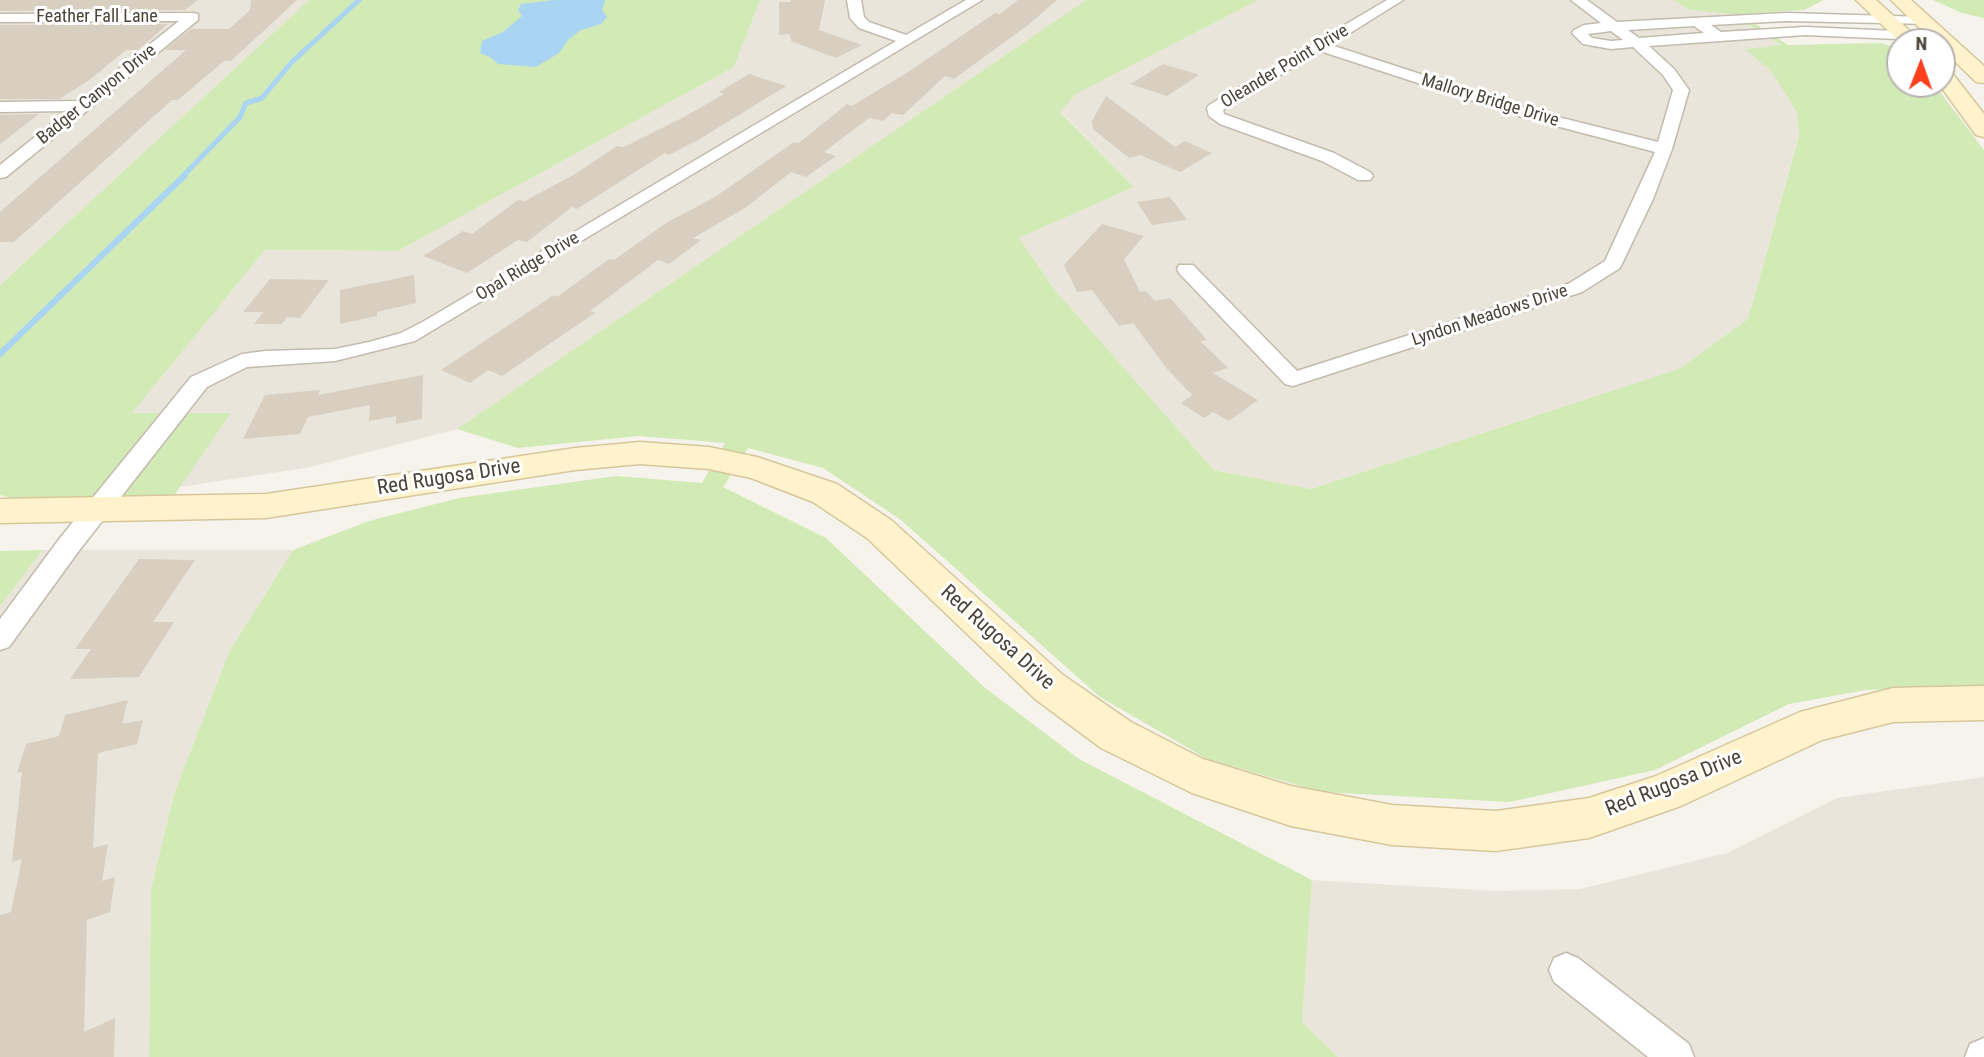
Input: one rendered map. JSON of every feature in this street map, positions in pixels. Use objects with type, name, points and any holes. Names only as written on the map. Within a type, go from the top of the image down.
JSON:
[{"type":"street","points":[[854,0],[857,18],[864,25],[905,40]]},
{"type":"street","name":"Opal Ridge Drive","points":[[0,639],[69,545],[199,382],[242,361],[265,357],[335,355],[408,337],[975,0]]},
{"type":"street","name":"Oleander Point Drive","points":[[1364,176],[1328,157],[1217,116],[1215,108],[1395,0]]},
{"type":"street","name":"Lyndon Meadows Drive","points":[[1186,269],[1293,379],[1575,288],[1613,264],[1664,149],[1681,90],[1668,72],[1636,43],[1578,0]]},
{"type":"street","points":[[1864,0],[1898,28]]},
{"type":"street","points":[[1900,0],[1933,28]]},
{"type":"street","name":"Feather Fall Lane","points":[[0,18],[193,17]]},
{"type":"street","name":"Badger Canyon Drive","points":[[0,173],[193,17]]},
{"type":"street","points":[[1786,17],[1804,30]]},
{"type":"street","points":[[1886,36],[1804,30],[1601,44],[1588,41],[1579,33],[1583,29],[1614,26],[1786,17],[1926,21]]},
{"type":"street","points":[[1697,22],[1718,36]]},
{"type":"street","name":"Mallory Bridge Drive","points":[[1319,46],[1528,114],[1664,149]]},
{"type":"street","points":[[1956,50],[1984,77]]},
{"type":"street","points":[[1956,92],[1984,130]]},
{"type":"street","points":[[0,107],[83,106]]},
{"type":"street","name":"Red Rugosa Drive","points":[[0,510],[96,511],[265,506],[575,459],[640,453],[709,458],[757,468],[825,493],[879,529],[1049,688],[1116,735],[1192,774],[1291,806],[1392,825],[1496,831],[1589,818],[1666,792],[1814,724],[1893,705],[1984,703]]},
{"type":"street","points":[[1566,970],[1676,1057]]},
{"type":"shaded area","points":[[0,0],[309,0],[0,285]]},
{"type":"shaded area","points":[[760,0],[1086,0],[457,429],[311,467],[180,487],[230,413],[131,414],[265,250],[398,251],[734,67]]},
{"type":"shaded area","points":[[1259,0],[1674,0],[1689,10],[1732,14],[1782,46],[1746,49],[1771,71],[1786,91],[1797,112],[1799,135],[1748,319],[1679,369],[1311,489],[1214,470],[1055,290],[1019,238],[1134,187],[1060,111],[1076,94]]},
{"type":"shaded area","points":[[43,550],[293,550],[229,652],[174,794],[151,889],[149,1057],[0,1057],[0,606]]},
{"type":"shaded area","points":[[1984,777],[1984,1057],[1338,1057],[1302,1022],[1312,880],[1494,891],[1580,889],[1727,853],[1837,798]]},
{"type":"green space","points":[[309,0],[760,0],[734,67],[398,251],[265,250],[132,413],[231,413],[173,497],[12,498],[0,495],[0,285]]},
{"type":"green space","points":[[1086,0],[1259,0],[1076,94],[1060,112],[1134,187],[1019,238],[1055,290],[1214,470],[1311,489],[1679,369],[1748,319],[1799,136],[1797,112],[1771,71],[1745,49],[1781,45],[1732,14],[1689,10],[1674,0],[1824,0],[1804,10],[1740,14],[1788,45],[1886,45],[1886,98],[1945,98],[1984,150],[1984,690],[1962,686],[1866,690],[1789,704],[1655,770],[1510,802],[1322,792],[1207,759],[1100,697],[901,520],[823,468],[748,448],[723,487],[826,538],[984,687],[1079,759],[1312,880],[1302,1022],[1338,1057],[149,1057],[151,889],[174,794],[229,652],[293,550],[369,521],[459,498],[616,476],[702,483],[725,443],[639,436],[518,448],[457,429]]},
{"type":"green space","points":[[1933,0],[1984,0],[1984,18],[1962,13]]},
{"type":"green space","points":[[43,550],[0,606],[0,551]]},
{"type":"water","points":[[554,0],[605,0],[602,10],[607,17],[601,24],[581,30],[569,39],[559,53],[536,67],[498,64],[480,53],[482,41],[503,32],[522,16],[518,10],[521,4]]},
{"type":"building","points":[[0,0],[198,0],[185,10],[0,11]]},
{"type":"building","points":[[251,0],[297,0],[231,61],[224,61],[178,100],[172,100],[14,242],[0,242],[0,212],[186,50],[165,50],[191,29],[229,29],[250,10]]},
{"type":"building","points":[[825,0],[819,30],[862,45],[836,58],[791,41],[790,34],[779,35],[779,2]]},
{"type":"building","points":[[1018,0],[1057,0],[1028,25],[954,79],[945,76],[903,115],[892,113],[883,121],[869,118],[824,152],[836,156],[806,177],[791,172],[745,208],[693,238],[701,240],[669,264],[658,260],[590,311],[595,313],[502,376],[488,370],[470,383],[441,370],[554,295],[557,297],[609,259],[614,260],[666,223],[715,197],[794,142],[799,143],[847,104],[852,106],[908,72]]},
{"type":"building","points":[[168,24],[138,50],[126,50],[88,81],[59,99],[0,99],[0,25]]},
{"type":"building","points":[[1163,64],[1199,75],[1167,96],[1130,84]]},
{"type":"building","points":[[749,74],[786,86],[698,140],[669,155],[665,153],[577,209],[572,207],[527,242],[518,240],[467,273],[423,256],[463,231],[472,234],[518,200],[525,201],[575,174],[617,146],[624,147],[682,118],[724,94],[719,92]]},
{"type":"building","points":[[1106,96],[1175,147],[1185,141],[1212,153],[1180,172],[1140,155],[1129,158],[1093,129],[1092,121]]},
{"type":"building","points":[[39,114],[0,144],[0,115]]},
{"type":"building","points":[[1170,197],[1187,220],[1152,225],[1137,202]]},
{"type":"building","points":[[1102,224],[1144,236],[1124,259],[1140,292],[1146,291],[1155,301],[1170,298],[1207,340],[1200,341],[1228,368],[1213,373],[1258,400],[1229,421],[1213,412],[1204,418],[1181,403],[1192,395],[1168,370],[1133,323],[1119,326],[1092,290],[1077,292],[1064,265]]},
{"type":"building","points":[[414,275],[416,303],[377,312],[377,316],[340,324],[340,290]]},
{"type":"building","points":[[270,279],[329,280],[300,318],[287,317],[282,324],[254,324],[264,312],[243,312]]},
{"type":"building","points":[[423,375],[422,419],[396,424],[396,416],[369,421],[370,405],[308,417],[300,434],[243,439],[265,395],[320,390],[318,395]]},
{"type":"building","points":[[139,559],[195,560],[153,622],[174,622],[139,677],[70,679],[91,649],[75,649]]},
{"type":"building","points":[[128,700],[122,724],[143,720],[137,744],[98,753],[93,848],[108,844],[102,881],[115,877],[110,912],[87,920],[84,1032],[115,1018],[114,1057],[0,1057],[0,915],[11,912],[22,859],[12,862],[22,772],[17,773],[26,744],[59,736],[65,715]]},
{"type":"waterway","points":[[183,176],[240,117],[246,103],[262,98],[291,63],[359,0]]},
{"type":"waterway","points":[[0,354],[185,175]]}]
